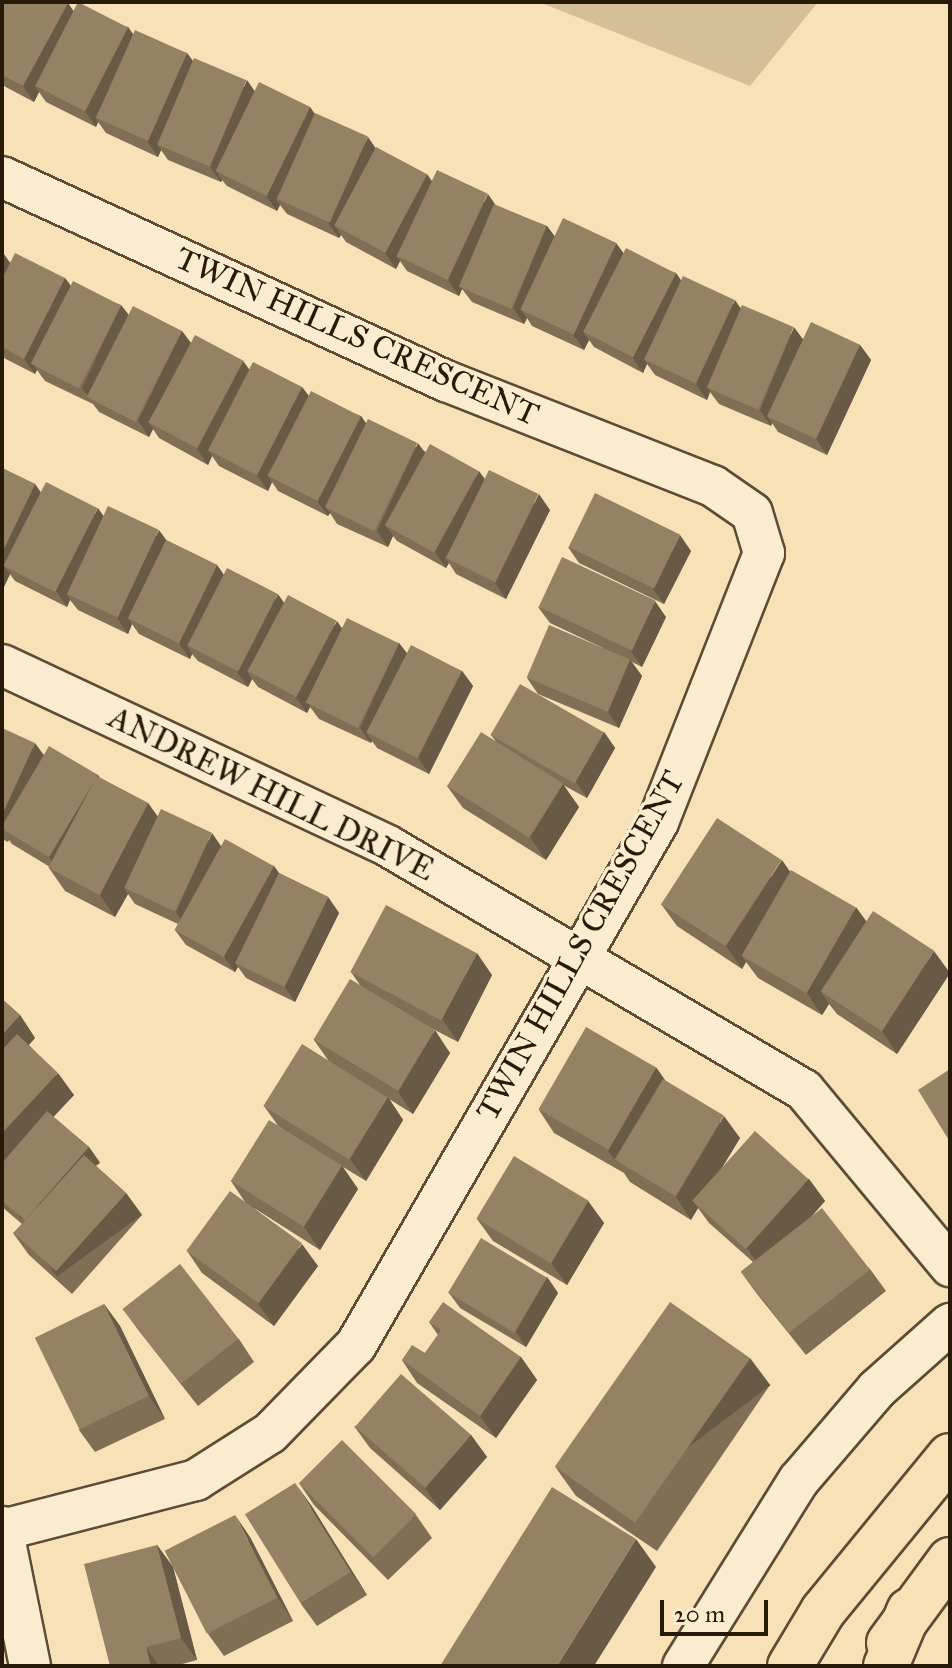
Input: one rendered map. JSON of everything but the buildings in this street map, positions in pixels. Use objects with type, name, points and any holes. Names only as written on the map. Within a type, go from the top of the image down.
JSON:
[{"type":"main road","points":[[790,1666],[823,1611],[950,1456]]},
{"type":"main road","points":[[876,1666],[909,1611],[950,1560]]},
{"type":"main road","points":[[886,1666],[909,1611]]},
{"type":"street","name":"TWIN HILLS CRESCENT","points":[[2,177],[446,381],[713,486],[752,513],[764,553],[760,573],[658,822],[577,957],[356,1345],[270,1433],[163,1493],[2,1529]]},
{"type":"street","name":"ANDREW HILL DRIVE","points":[[2,665],[388,846],[804,1090],[950,1266]]},
{"type":"street","points":[[683,1666],[799,1480],[877,1389],[950,1324]]},
{"type":"street","points":[[2,1529],[30,1666]]},
{"type":"shaded area","points":[[539,2],[818,2],[750,86]]}]
